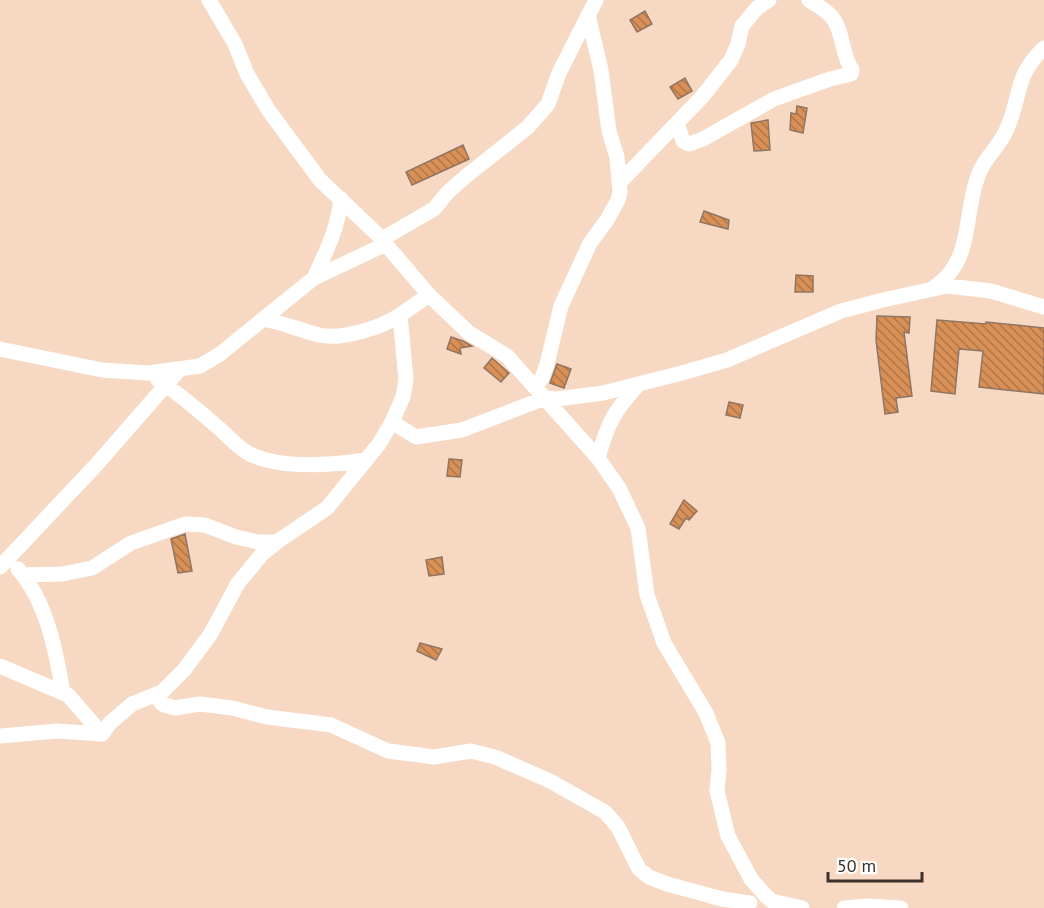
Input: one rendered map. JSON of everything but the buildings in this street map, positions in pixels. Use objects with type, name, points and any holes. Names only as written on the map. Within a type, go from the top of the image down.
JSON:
[{"type":"street","points":[[209,0],[235,44],[247,74],[269,111],[311,169],[384,242],[429,295],[469,333],[507,356],[598,458],[619,488],[638,528],[647,595],[664,643],[706,713],[718,743],[717,791],[728,836],[751,879],[776,904]]},
{"type":"street","points":[[0,349],[102,370],[148,373],[200,366],[210,361],[314,278],[384,242],[434,209],[465,177],[528,127],[548,104],[559,73],[596,0]]},
{"type":"street","points":[[620,182],[702,97],[731,60],[742,26],[757,8],[769,0]]},
{"type":"street","points":[[677,123],[683,141],[692,143],[774,99],[851,74],[852,70],[832,17],[810,0]]},
{"type":"street","points":[[540,393],[561,306],[590,243],[618,200],[620,192],[617,158],[609,131],[601,70],[588,15]]},
{"type":"street","points":[[932,289],[954,267],[963,242],[972,194],[981,166],[1005,133],[1028,65],[1044,48]]},
{"type":"street","points":[[314,278],[333,238],[339,218],[341,199]]},
{"type":"street","points":[[392,422],[413,437],[421,438],[462,430],[540,393],[557,399],[603,393],[639,384],[727,360],[841,311],[947,286],[991,291],[1044,307]]},
{"type":"street","points":[[264,319],[327,336],[388,323],[429,295]]},
{"type":"street","points":[[102,734],[110,723],[132,704],[162,692],[186,668],[210,635],[238,583],[261,555],[327,508],[366,460],[392,422],[403,397],[406,379],[400,315]]},
{"type":"street","points":[[63,693],[53,644],[37,598],[23,575],[4,562],[111,449],[179,370]]},
{"type":"street","points":[[148,373],[166,384],[237,446],[252,455],[309,465],[366,460]]},
{"type":"street","points":[[598,458],[609,422],[617,407],[639,384]]},
{"type":"street","points":[[23,575],[62,574],[92,568],[130,543],[185,525],[205,525],[236,537],[258,542],[277,542]]},
{"type":"street","points":[[0,666],[63,693],[76,703],[102,734]]},
{"type":"street","points":[[155,695],[162,704],[175,708],[200,704],[232,708],[267,717],[337,726],[388,751],[434,757],[471,751],[495,757],[550,781],[605,812],[618,827],[639,869],[649,877],[722,899],[802,908]]},
{"type":"street","points":[[0,736],[57,731],[102,734]]},
{"type":"street","points":[[718,908],[750,903]]},
{"type":"street","points":[[844,908],[868,906],[901,908]]}]
